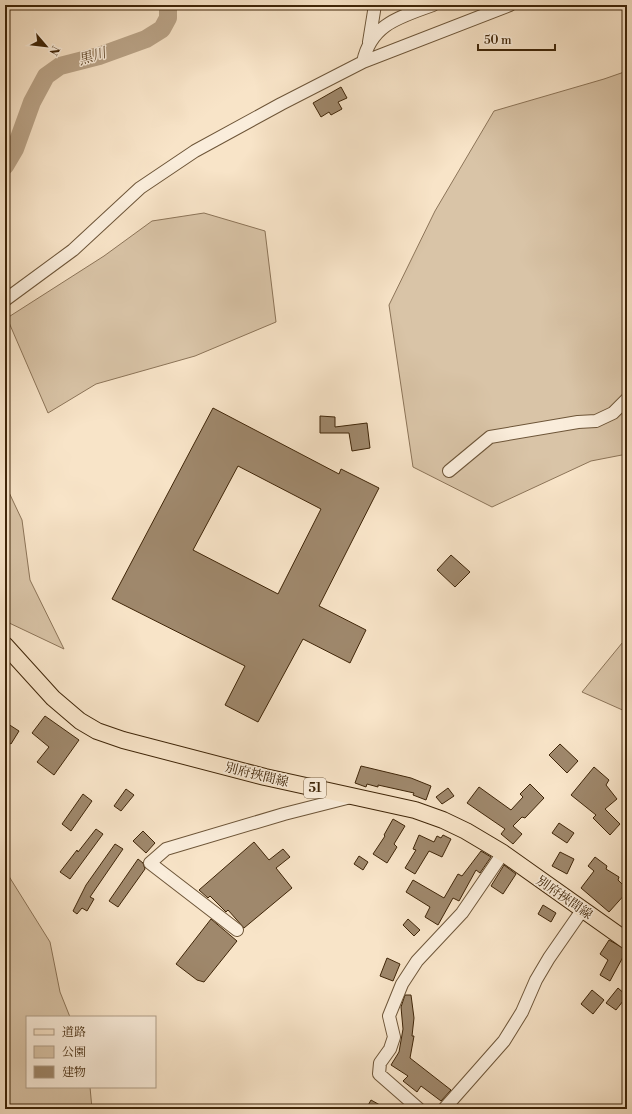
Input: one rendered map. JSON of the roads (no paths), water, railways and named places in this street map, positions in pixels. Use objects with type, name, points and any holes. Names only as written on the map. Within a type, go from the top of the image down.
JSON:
[{"type":"main road","name":"別府挾間線","points":[[5,645],[53,698],[80,721],[97,731],[123,740],[265,777],[415,810],[436,817],[466,831],[503,853],[627,941]]},
{"type":"street","points":[[369,44],[375,5]]},
{"type":"street","points":[[363,62],[372,38],[383,28],[399,18],[433,5]]},
{"type":"street","points":[[5,300],[52,267],[91,234],[140,188],[195,151],[281,104],[363,62],[510,5]]},
{"type":"street","points":[[449,471],[490,437],[578,422],[596,421],[613,413],[627,399]]},
{"type":"street","points":[[237,930],[150,863],[166,849],[284,814],[353,796]]},
{"type":"street","points":[[419,1109],[379,1074],[380,1063],[390,1049],[394,1037],[389,1016],[402,984],[417,960],[462,913],[503,853]]},
{"type":"street","points":[[444,1109],[504,1041],[522,1012],[536,980],[549,958],[583,909]]},
{"type":"waterway","name":"黒川","points":[[5,166],[15,149],[32,102],[46,76],[60,66],[99,56],[146,39],[162,29],[168,18],[168,5]]}]
